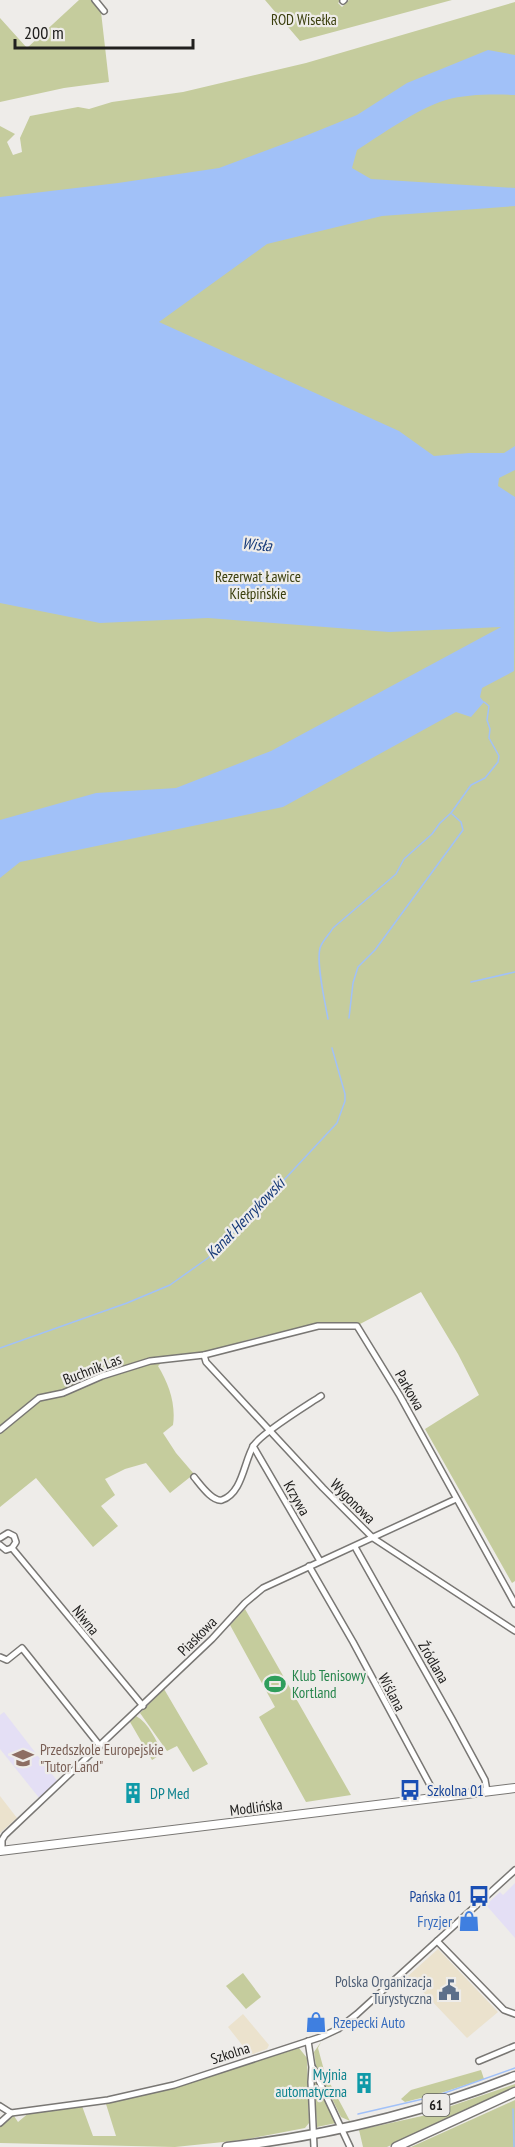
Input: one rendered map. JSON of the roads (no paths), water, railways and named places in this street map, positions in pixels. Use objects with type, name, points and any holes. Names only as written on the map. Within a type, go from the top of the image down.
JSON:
[{"type":"main road","name":"Modlińska","points":[[1,1851],[515,1788]]},
{"type":"main road","name":"61","points":[[227,2147],[342,2128],[440,2103],[515,2076]]},
{"type":"main road","name":"61","points":[[396,2147],[515,2092]]},
{"type":"street","points":[[94,0],[104,11]]},
{"type":"street","name":"Parkowa","points":[[204,1355],[318,1326],[357,1326],[400,1395],[515,1605]]},
{"type":"street","name":"Buchnik Las","points":[[0,1430],[39,1398],[63,1394],[102,1376],[150,1361],[204,1355]]},
{"type":"street","name":"Wygonowa","points":[[204,1355],[206,1362],[322,1488],[373,1538],[515,1632]]},
{"type":"street","points":[[195,1477],[214,1498],[224,1499],[241,1479],[253,1446],[321,1396]]},
{"type":"street","name":"Krzywa","points":[[253,1446],[320,1561]]},
{"type":"street","name":"Piaskowa","points":[[1,1851],[5,1835],[143,1706],[255,1594],[277,1580],[456,1499]]},
{"type":"street","name":"Niwna","points":[[0,1538],[8,1533],[14,1536],[16,1542],[12,1548],[143,1706]]},
{"type":"street","points":[[0,1545],[6,1550],[12,1548]]},
{"type":"street","name":"Źródlana","points":[[355,1546],[453,1719],[485,1780],[487,1791]]},
{"type":"street","name":"Wiślana","points":[[309,1566],[353,1642],[437,1798]]},
{"type":"street","points":[[0,1657],[7,1660],[22,1648],[100,1746]]},
{"type":"street","name":"Szkolna","points":[[11,2113],[108,2100],[174,2085],[330,2033],[348,2021],[515,1870]]},
{"type":"street","points":[[437,1941],[502,2008],[515,2014]]},
{"type":"street","points":[[308,2041],[312,2067],[314,2147]]},
{"type":"street","points":[[479,2061],[515,2046]]},
{"type":"street","points":[[312,2067],[350,2147]]},
{"type":"street","points":[[0,2106],[11,2113],[0,2123]]},
{"type":"water","name":"Wisła","points":[[488,50],[515,55],[515,95],[454,98],[423,109],[357,150],[352,168],[371,179],[515,188],[515,206],[382,216],[267,244],[159,322],[399,431],[434,456],[504,453],[515,446],[515,470],[499,478],[498,486],[515,497],[514,671],[482,688],[480,697],[484,702],[471,717],[456,712],[283,807],[20,862],[0,878],[0,820],[96,793],[176,788],[271,751],[501,627],[389,632],[208,618],[100,623],[0,603],[0,197],[219,168],[357,115],[407,83]]},
{"type":"waterway","name":"Kanał Henrykowski","points":[[328,1019],[319,963],[320,948],[324,940],[333,928],[396,874],[404,859],[432,834],[471,785],[485,778],[498,762],[499,756],[489,738],[490,729],[487,720],[489,706],[484,702]]},
{"type":"waterway","points":[[349,1018],[353,983],[358,967],[375,950],[463,830],[461,822],[452,814]]},
{"type":"waterway","points":[[471,982],[515,972]]},
{"type":"waterway","name":"Kanał Henrykowski","points":[[0,1348],[127,1303],[170,1285],[208,1258],[337,1123],[345,1101],[345,1094],[332,1048]]},
{"type":"waterway","points":[[358,2114],[436,2096],[515,2068]]},
{"type":"waterway","points":[[513,2109],[514,2147]]},
{"type":"place","name":"Klub Tenisowy Kortland","points":[[275,1684]]},
{"type":"place","name":"Przedszkole Europejskie \"Tutor Land\"","points":[[23,1758]]},
{"type":"place","name":"Szkolna 01","points":[[410,1790]]},
{"type":"place","name":"DP Med","points":[[133,1793]]},
{"type":"place","name":"Pańska 01","points":[[479,1896]]},
{"type":"place","name":"Fryzjer","points":[[469,1921]]},
{"type":"place","name":"Polska Organizacja Turystyczna","points":[[449,1990]]},
{"type":"place","name":"Rzepecki Auto","points":[[316,2022]]},
{"type":"place","name":"Myjnia automatyczna","points":[[364,2083]]},
{"type":"park label","name":"ROD Wisełka","points":[[304,19]]},
{"type":"park label","name":"Rezerwat Ławice Kiełpińskie","points":[[258,584]]}]
